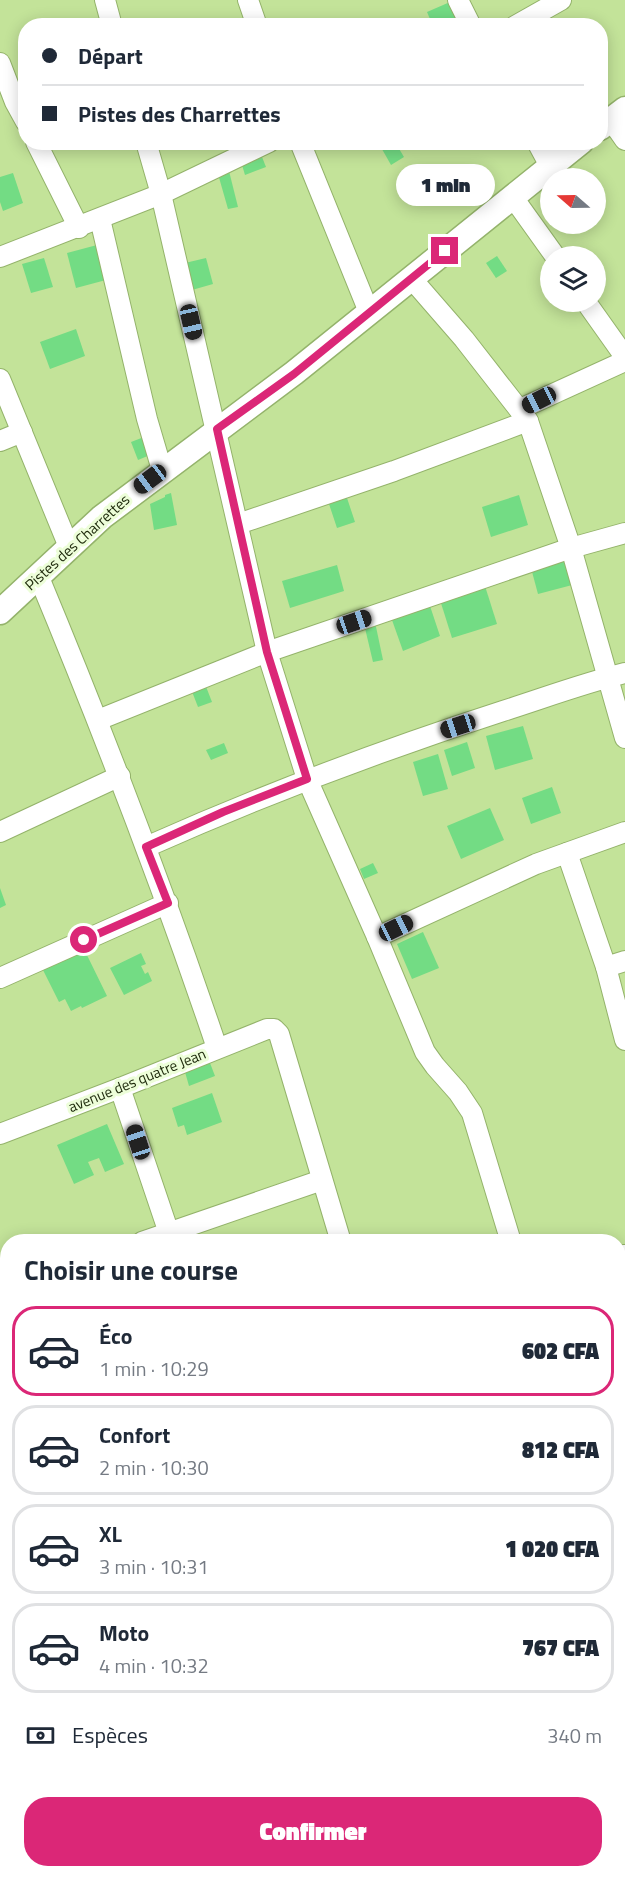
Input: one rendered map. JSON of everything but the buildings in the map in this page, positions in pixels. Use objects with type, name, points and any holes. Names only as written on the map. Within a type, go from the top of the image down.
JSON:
[{"type":"main road","name":"Pistes des Charrettes","points":[[0,612],[102,517],[217,429],[294,374],[571,150]]},
{"type":"street","points":[[105,0],[110,18]]},
{"type":"street","points":[[248,0],[254,18]]},
{"type":"street","points":[[458,0],[467,18]]},
{"type":"street","points":[[529,18],[561,0]]},
{"type":"street","points":[[0,63],[18,107]]},
{"type":"street","points":[[612,119],[625,140]]},
{"type":"street","points":[[40,150],[79,228]]},
{"type":"street","points":[[148,150],[161,194],[217,429],[267,652],[307,779],[425,1052],[472,1113],[509,1234]]},
{"type":"street","points":[[0,257],[161,194],[252,150]]},
{"type":"street","points":[[303,150],[369,312]]},
{"type":"street","points":[[541,150],[550,166]]},
{"type":"street","points":[[512,196],[548,246]]},
{"type":"street","points":[[100,219],[147,419],[162,470]]},
{"type":"street","points":[[411,278],[465,339],[524,415],[617,675],[625,738]]},
{"type":"street","points":[[238,524],[394,471],[524,415],[625,359],[593,312]]},
{"type":"street","points":[[0,379],[69,547]]},
{"type":"street","points":[[0,441],[22,432]]},
{"type":"street","points":[[98,720],[267,652],[571,548],[625,533]]},
{"type":"street","points":[[39,575],[98,720],[168,903],[217,1048]]},
{"type":"street","points":[[146,847],[223,812],[307,779],[439,732],[617,675]]},
{"type":"street","points":[[0,832],[120,776]]},
{"type":"street","points":[[377,937],[516,872],[625,832]]},
{"type":"street","points":[[567,854],[606,967],[625,1040]]},
{"type":"street","points":[[0,978],[168,903]]},
{"type":"street","points":[[606,967],[625,961]]},
{"type":"street","name":"avenue des quatre Jean","points":[[2,1126],[120,1088],[217,1048],[267,1029],[274,1029],[279,1034],[291,1069],[322,1180]]},
{"type":"street","points":[[120,1088],[169,1234]]},
{"type":"street","points":[[178,1234],[322,1180],[339,1234]]},
{"type":"route","points":[[84,940],[168,903],[146,847],[223,812],[307,779],[267,652],[217,429],[294,374],[445,251]]}]
